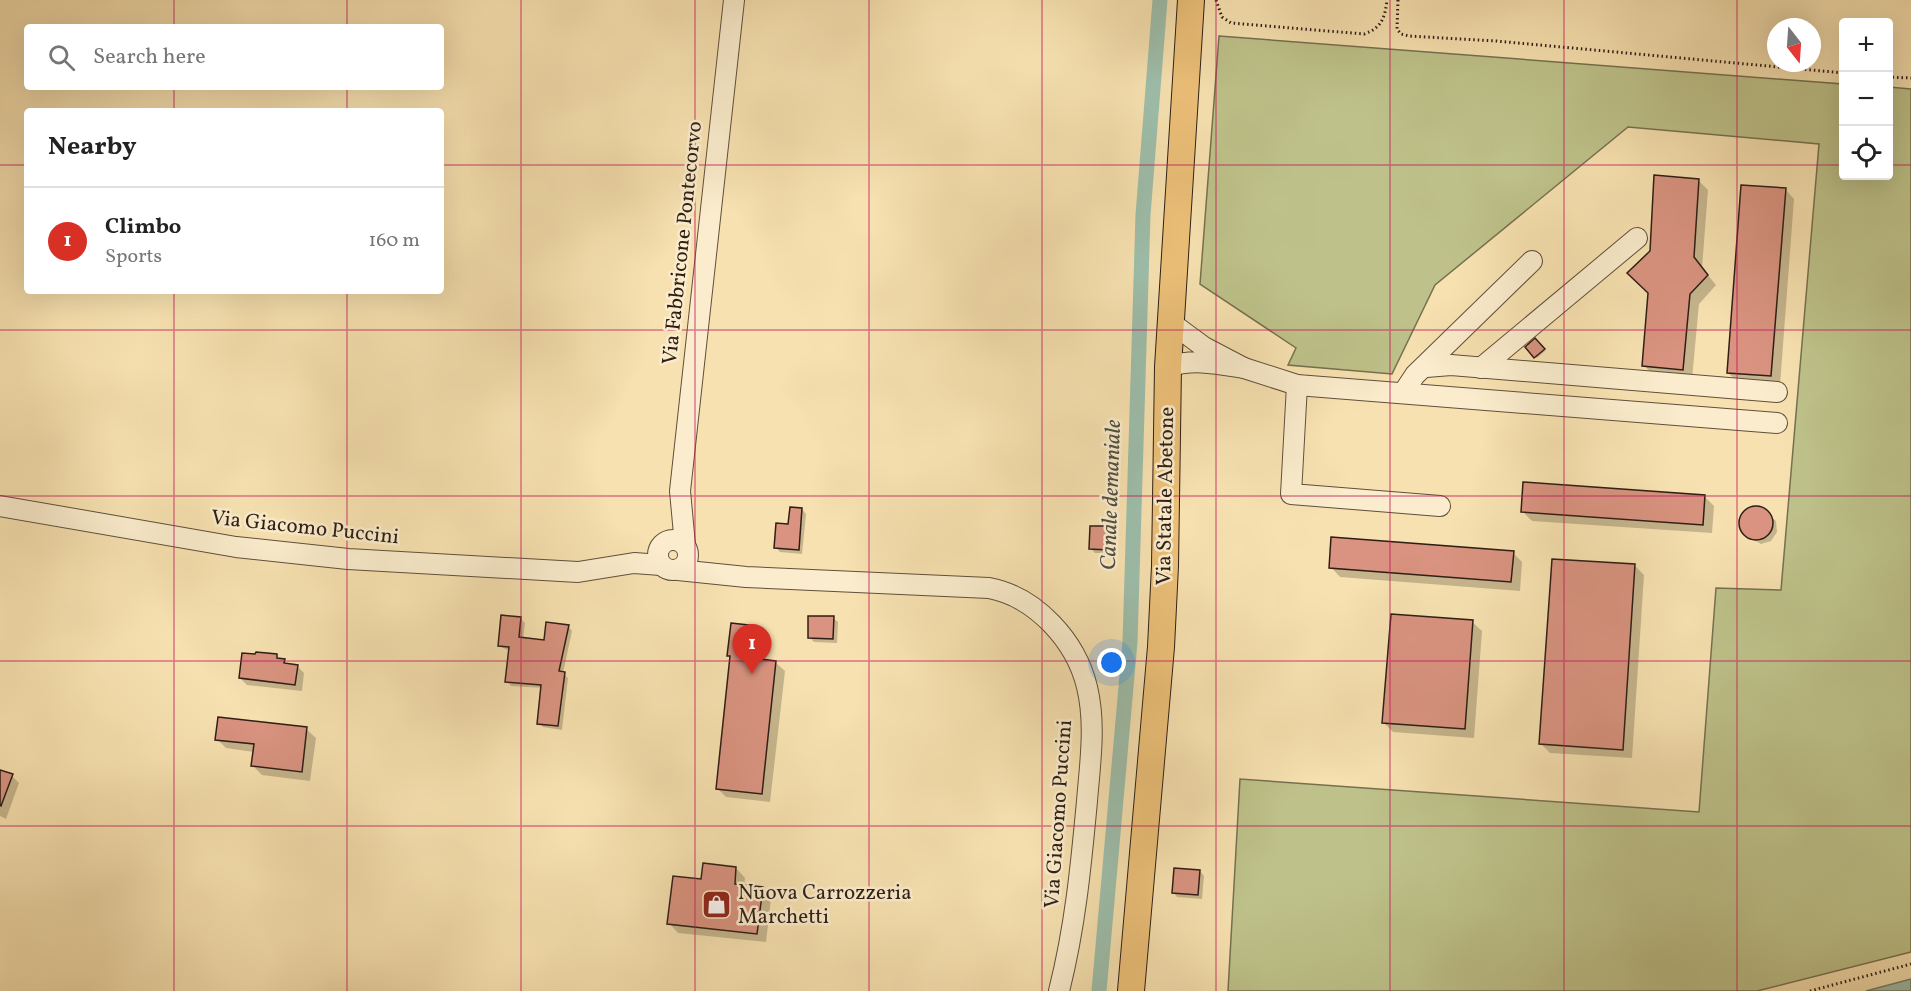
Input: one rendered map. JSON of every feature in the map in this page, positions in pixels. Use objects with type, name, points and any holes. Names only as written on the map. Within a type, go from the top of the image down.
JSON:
[{"type":"main road","name":"Via Statale Abetone","points":[[1131,991],[1161,647],[1166,555],[1170,322],[1191,0]]},
{"type":"street","name":"Via Fabbricone Pontecorvo","points":[[666,556],[680,491],[734,0]]},
{"type":"street","points":[[1481,368],[1637,238]]},
{"type":"street","points":[[1403,393],[1415,375],[1426,367],[1532,261]]},
{"type":"street","points":[[1170,322],[1204,346],[1244,368]]},
{"type":"street","points":[[1168,367],[1183,362],[1209,362],[1244,368],[1297,386],[1777,423]]},
{"type":"street","points":[[1426,367],[1481,368],[1777,392]]},
{"type":"street","points":[[1297,386],[1291,494],[1440,506]]},
{"type":"street","name":"Via Fabbricone Pontecorvo","points":[[680,491],[686,546]]},
{"type":"street","name":"Via Giacomo Puccini","points":[[0,506],[179,538],[302,555],[578,572],[666,556],[727,575],[989,588],[1006,592],[1031,606],[1053,626],[1071,650],[1082,672],[1091,716],[1090,765],[1079,890],[1059,991]]},
{"type":"street","points":[[666,556],[677,540],[727,575]]},
{"type":"path","points":[[1216,0],[1222,17],[1231,23],[1364,34],[1378,27],[1385,17],[1387,0]]},
{"type":"path","points":[[1398,0],[1397,29],[1401,34],[1409,36],[1496,41],[1839,73]]},
{"type":"path","points":[[1893,76],[1911,78]]},
{"type":"path","points":[[1810,991],[1911,964]]},
{"type":"green space","points":[[1219,36],[1839,84],[1839,180],[1893,180],[1893,87],[1911,89],[1911,952],[1757,991],[1228,991],[1240,779],[1699,812],[1716,588],[1781,590],[1819,144],[1628,127],[1435,285],[1392,374],[1288,365],[1296,348],[1200,284]]},
{"type":"shaded area","points":[[1911,979],[1911,991],[1866,991]]},
{"type":"building","points":[[1654,175],[1699,179],[1694,257],[1708,275],[1690,294],[1683,370],[1642,366],[1648,293],[1627,273],[1650,251]]},
{"type":"building","points":[[1741,185],[1786,188],[1771,376],[1727,373]]},
{"type":"building","points":[[1535,338],[1545,349],[1534,358],[1525,347]]},
{"type":"building","points":[[1523,482],[1705,495],[1703,525],[1521,512]]},
{"type":"building","points":[[1756,506],[1768,511],[1773,523],[1768,535],[1756,540],[1744,535],[1739,523],[1744,511]]},
{"type":"building","points":[[790,507],[802,508],[799,550],[774,548],[776,523],[788,524]]},
{"type":"building","points":[[1090,526],[1110,526],[1109,550],[1089,549]]},
{"type":"building","points":[[1331,537],[1514,551],[1511,582],[1329,568]]},
{"type":"building","points":[[1552,559],[1635,564],[1623,750],[1539,744]]},
{"type":"building","points":[[1391,614],[1473,620],[1465,729],[1382,723]]},
{"type":"building","points":[[501,615],[521,617],[519,637],[544,640],[546,622],[569,625],[559,671],[565,672],[558,726],[537,724],[541,685],[505,682],[509,647],[498,646]]},
{"type":"building","points":[[808,616],[834,616],[833,639],[808,638]]},
{"type":"building","points":[[731,623],[757,626],[753,658],[776,661],[762,794],[716,789],[730,656],[727,656]]},
{"type":"building","points":[[256,652],[277,654],[277,658],[285,659],[284,663],[298,665],[295,685],[239,678],[242,653],[255,654]]},
{"type":"building","points":[[218,717],[307,727],[302,772],[251,766],[254,744],[215,740]]},
{"type":"building","points":[[0,770],[13,774],[1,806],[0,805]]},
{"type":"building","points":[[703,863],[736,867],[735,884],[763,887],[757,934],[667,924],[673,876],[701,879]]},
{"type":"building","points":[[1174,868],[1200,870],[1198,895],[1172,893]]},
{"type":"waterway","name":"Canale demaniale","points":[[1099,991],[1130,642],[1143,215],[1160,0]]},
{"type":"place","name":"Climbo","points":[[752,674]]},
{"type":"place","name":"Nuova Carrozzeria Marchetti","points":[[717,905]]}]
